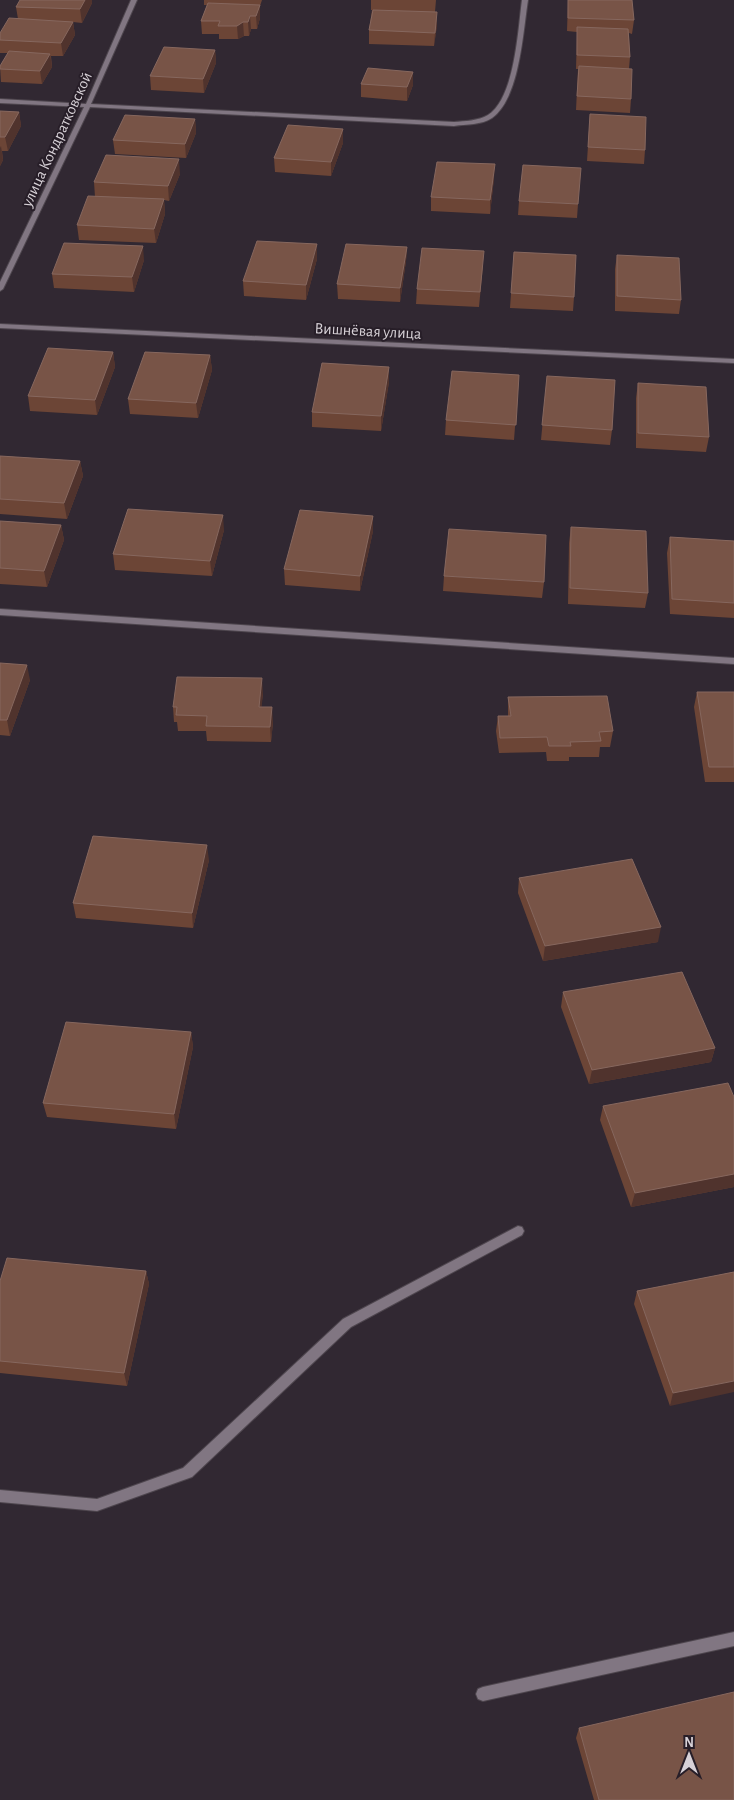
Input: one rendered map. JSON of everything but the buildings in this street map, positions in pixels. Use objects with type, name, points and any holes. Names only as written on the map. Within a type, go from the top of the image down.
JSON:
[{"type":"street","name":"улица Кондратковской","points":[[0,289],[88,105],[134,0]]},
{"type":"street","points":[[0,101],[454,124],[477,120],[491,116],[512,83],[525,0]]},
{"type":"street","name":"Вишнёвая улица","points":[[0,326],[734,361]]},
{"type":"street","points":[[0,612],[734,661]]},
{"type":"street","points":[[0,1496],[97,1504],[187,1473],[347,1323],[518,1231]]},
{"type":"street","points":[[482,1694],[734,1639]]}]
